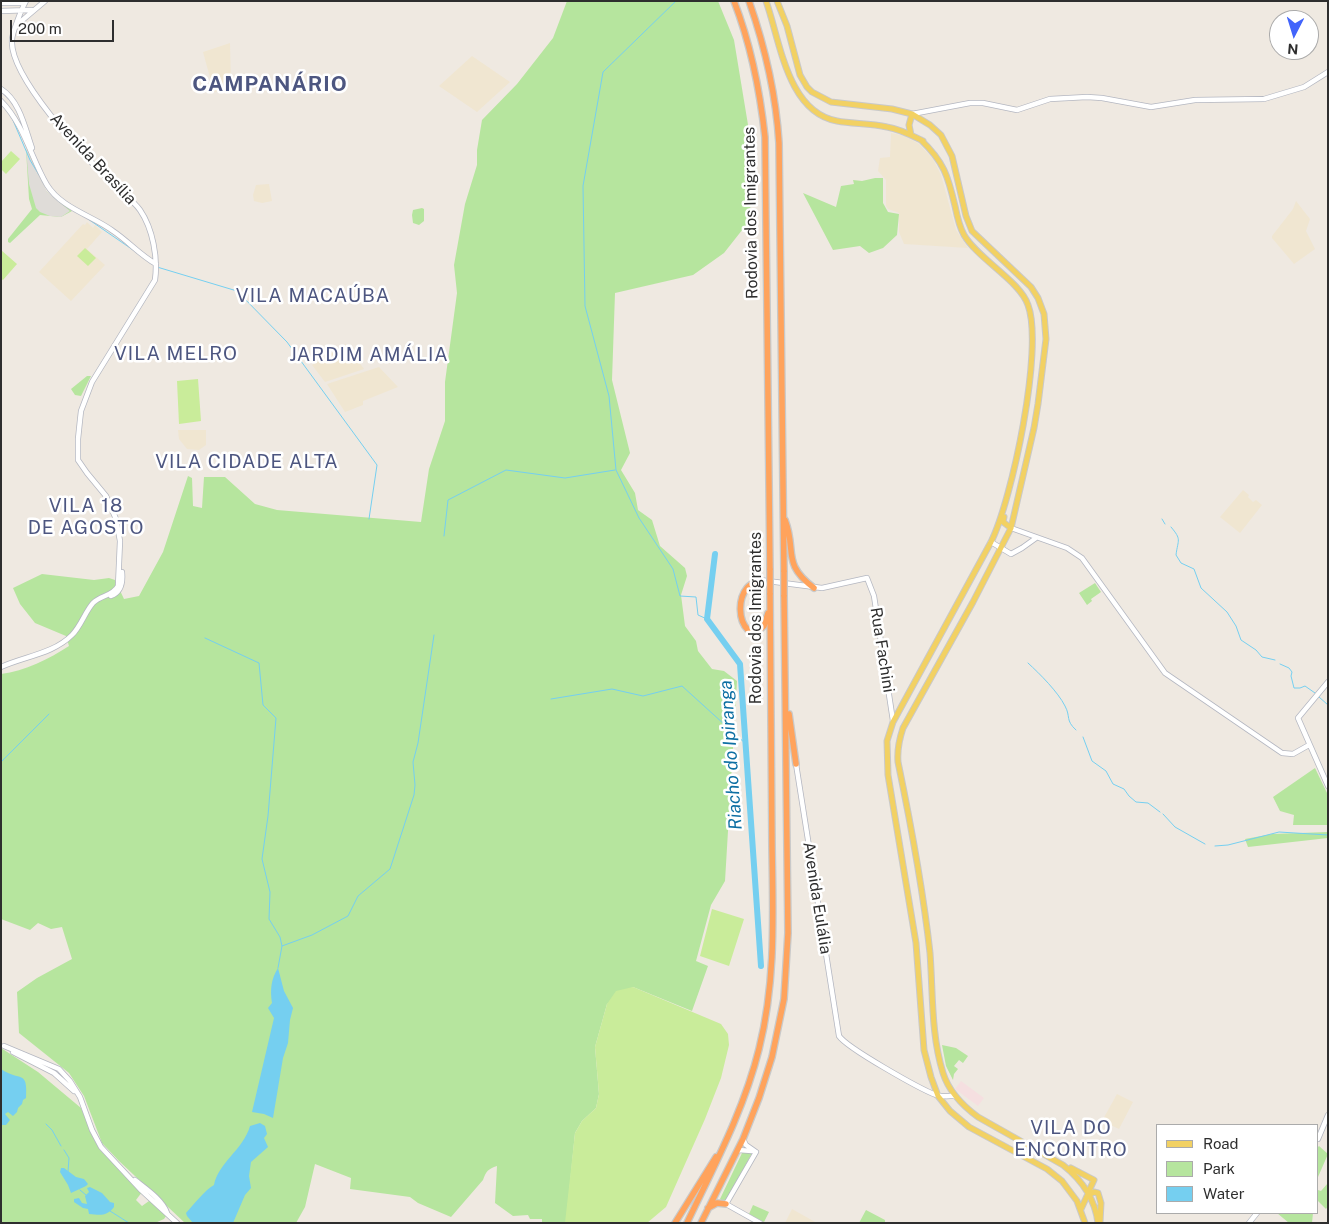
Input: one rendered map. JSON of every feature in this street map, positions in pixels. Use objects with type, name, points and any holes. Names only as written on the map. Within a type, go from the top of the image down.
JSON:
[{"type":"highway","name":"Rodovia dos Imigrantes","points":[[687,1223],[728,1138],[744,1098],[759,1049],[772,975],[773,912],[765,137],[761,100],[750,50],[734,1]]},
{"type":"highway","name":"Rodovia dos Imigrantes","points":[[701,1223],[738,1150],[759,1098],[772,1057],[786,972],[788,893],[786,691],[777,123],[767,64],[749,1]]},
{"type":"highway","points":[[783,515],[788,528],[794,567],[804,580],[814,588]]},
{"type":"highway","points":[[760,580],[748,586],[744,592],[741,606],[742,622],[748,630],[758,631],[764,626],[770,611]]},
{"type":"highway","points":[[786,691],[796,764]]},
{"type":"highway","points":[[675,1223],[728,1138]]},
{"type":"highway","points":[[708,1208],[717,1203],[726,1204]]},
{"type":"main road","points":[[766,1],[792,84],[803,101],[817,113],[835,121],[887,127],[911,135],[928,144],[942,159],[946,160],[952,156]]},
{"type":"main road","points":[[777,1],[787,26],[800,75],[812,92],[831,102],[892,109],[912,114],[930,125],[946,142],[952,156],[966,216],[972,231],[1031,287],[1044,314],[1046,339],[1038,404],[1011,528],[1002,548],[903,728],[897,752],[913,839],[929,951],[937,1044],[944,1075],[955,1096],[967,1109],[978,1117],[1063,1165],[1094,1180],[1081,1209]]},
{"type":"main road","points":[[911,135],[909,125],[912,114]]},
{"type":"main road","points":[[921,140],[935,153],[943,167],[960,229],[964,236],[977,251],[1019,290],[1028,305],[1032,323],[1032,364],[1022,430],[999,524],[894,722],[887,741],[888,775],[916,943],[924,1050],[938,1096],[950,1111],[969,1127],[1056,1175],[1071,1191],[1081,1209],[1084,1223]]},
{"type":"main road","points":[[1004,506],[1002,521],[1011,528]]},
{"type":"main road","points":[[1063,1165],[1077,1177],[1088,1194],[1099,1223]]},
{"type":"main road","points":[[1088,1194],[1096,1192],[1100,1197],[1099,1223]]},
{"type":"street","points":[[18,24],[35,7],[45,1]]},
{"type":"street","points":[[1,3],[26,2]]},
{"type":"street","name":"Avenida Brasília","points":[[1,666],[48,650],[61,643],[77,629],[98,599],[111,594],[117,589],[120,566],[120,540],[116,518],[106,496],[80,464],[78,439],[81,411],[92,382],[155,280],[156,264],[147,225],[140,209],[98,169],[57,123],[41,103],[14,59],[12,39],[26,2]]},
{"type":"street","points":[[1,11],[21,11],[35,7]]},
{"type":"street","points":[[912,114],[975,103],[1017,110],[1050,100],[1088,97],[1150,107],[1194,100],[1264,98],[1304,87],[1328,72]]},
{"type":"street","points":[[1,89],[15,103],[39,168]]},
{"type":"street","points":[[1,101],[14,116],[53,194],[112,230],[156,264]]},
{"type":"street","points":[[930,125],[926,116],[931,111]]},
{"type":"street","points":[[1011,528],[1067,548],[1082,558],[1165,673],[1282,753],[1293,754],[1309,745]]},
{"type":"street","points":[[1028,534],[1028,544]]},
{"type":"street","points":[[991,542],[1011,554],[1036,538]]},
{"type":"street","name":"Rua Fachini","points":[[814,588],[828,588],[867,578],[874,596],[894,722]]},
{"type":"street","points":[[760,580],[814,588]]},
{"type":"street","points":[[1328,682],[1298,718],[1328,786]]},
{"type":"street","name":"Avenida Eulália","points":[[796,764],[838,1032],[841,1039],[861,1053],[938,1096]]},
{"type":"street","points":[[2,1045],[54,1072],[78,1095],[101,1147],[129,1177],[159,1201],[177,1223]]},
{"type":"street","points":[[938,1096],[955,1096]]},
{"type":"street","points":[[1319,1137],[1328,1115]]},
{"type":"street","points":[[743,1139],[746,1145],[756,1152]]},
{"type":"street","points":[[738,1150],[746,1149],[756,1152]]},
{"type":"street","points":[[756,1152],[726,1204],[760,1223]]},
{"type":"shaded area","points":[[230,43],[231,84],[225,89],[214,92],[203,52]]},
{"type":"shaded area","points":[[472,56],[510,82],[477,112],[439,86]]},
{"type":"shaded area","points":[[891,133],[905,136],[919,144],[933,159],[941,175],[956,230],[968,248],[904,244],[899,232],[899,213],[888,209],[886,206],[886,180],[878,171],[880,158],[890,157]]},
{"type":"shaded area","points":[[26,149],[47,192],[70,211],[61,217],[50,216],[36,208],[29,184]]},
{"type":"shaded area","points":[[269,184],[272,201],[262,203],[254,201],[253,195],[256,185]]},
{"type":"shaded area","points":[[1296,201],[1310,219],[1306,231],[1315,249],[1294,264],[1272,236],[1293,209]]},
{"type":"shaded area","points":[[87,222],[93,228],[95,225],[102,232],[87,249],[105,265],[71,301],[39,272],[83,224],[85,225]]},
{"type":"shaded area","points":[[346,344],[364,369],[325,382],[312,365]]},
{"type":"shaded area","points":[[379,367],[398,387],[363,401],[363,405],[345,412],[327,384]]},
{"type":"shaded area","points":[[178,430],[206,430],[206,445],[199,450],[187,449],[179,439]]},
{"type":"shaded area","points":[[1243,490],[1253,502],[1256,500],[1262,505],[1240,533],[1220,517]]},
{"type":"shaded area","points":[[961,1081],[984,1098],[978,1106],[955,1089]]},
{"type":"shaded area","points":[[1117,1094],[1133,1102],[1119,1129],[1102,1121]]},
{"type":"shaded area","points":[[792,1209],[817,1223],[785,1223]]},
{"type":"green space","points":[[567,1],[718,1],[734,40],[752,149],[750,220],[724,253],[693,275],[615,293],[612,380],[630,453],[621,470],[635,493],[638,510],[652,520],[660,546],[685,568],[687,576],[681,595],[685,626],[696,641],[698,651],[712,669],[724,671],[737,681],[725,881],[711,905],[696,961],[708,966],[692,1011],[633,987],[607,1004],[595,1047],[599,1094],[596,1108],[582,1121],[575,1133],[566,1223],[542,1223],[542,1219],[530,1219],[528,1215],[513,1216],[495,1203],[497,1166],[491,1168],[485,1174],[483,1180],[451,1217],[418,1203],[410,1197],[350,1189],[351,1178],[315,1164],[305,1207],[296,1223],[185,1223],[102,1143],[84,1096],[69,1073],[19,1033],[17,992],[37,978],[72,959],[62,927],[51,929],[38,923],[30,930],[1,919],[1,674],[36,664],[69,646],[66,636],[35,623],[20,604],[13,588],[42,574],[94,580],[109,578],[115,580],[124,599],[139,596],[163,552],[188,476],[192,478],[193,506],[202,508],[204,477],[225,477],[255,504],[277,510],[421,522],[429,469],[445,421],[445,382],[457,293],[454,265],[465,204],[477,165],[477,150],[482,120],[517,84],[553,38]]},
{"type":"green space","points":[[26,149],[46,191],[72,211],[61,217],[40,215],[10,243],[8,239],[32,209],[29,199]]},
{"type":"green space","points":[[11,151],[20,159],[6,174],[1,169],[1,162]]},
{"type":"green space","points":[[883,178],[883,203],[888,212],[899,214],[897,235],[883,248],[869,253],[860,246],[833,250],[803,193],[836,207],[841,186],[854,184],[853,180],[862,181]]},
{"type":"green space","points":[[424,209],[424,221],[419,225],[413,223],[413,210]]},
{"type":"green space","points":[[85,248],[96,258],[88,266],[77,256]]},
{"type":"green space","points":[[1,250],[17,264],[3,280],[1,279]]},
{"type":"green space","points":[[87,376],[91,376],[81,396],[75,395],[71,389]]},
{"type":"green space","points":[[198,379],[201,421],[179,424],[177,381]]},
{"type":"green space","points":[[1095,583],[1101,592],[1091,599],[1092,601],[1087,605],[1079,593]]},
{"type":"green space","points":[[1315,768],[1328,795],[1328,825],[1293,825],[1294,815],[1280,811],[1273,797]]},
{"type":"green space","points":[[1328,832],[1328,838],[1248,847],[1245,839],[1272,834]]},
{"type":"green space","points":[[712,909],[744,919],[729,966],[700,956]]},
{"type":"green space","points":[[633,987],[721,1024],[728,1034],[729,1045],[721,1078],[666,1207],[647,1223],[565,1223],[575,1133],[582,1121],[596,1108],[599,1094],[595,1047],[607,1004],[616,991]]},
{"type":"green space","points":[[942,1045],[956,1048],[968,1056],[963,1063],[959,1060],[954,1066],[958,1069],[954,1074],[953,1080],[946,1066]]},
{"type":"green space","points":[[1,1048],[38,1072],[81,1108],[100,1150],[142,1192],[136,1200],[142,1206],[149,1201],[155,1204],[166,1216],[164,1219],[155,1223],[1,1223]]},
{"type":"green space","points":[[1319,1146],[1328,1154],[1319,1175]]},
{"type":"green space","points":[[743,1151],[752,1153],[727,1199],[725,1201],[721,1200],[720,1199]]},
{"type":"green space","points":[[1328,1183],[1328,1206],[1326,1209],[1319,1202],[1319,1190],[1321,1191]]},
{"type":"green space","points":[[753,1205],[769,1212],[764,1222],[749,1214]]},
{"type":"green space","points":[[866,1210],[885,1220],[885,1223],[859,1223]]},
{"type":"green space","points":[[1278,1214],[1313,1214],[1312,1223],[1289,1223]]},
{"type":"water","points":[[278,968],[284,991],[293,1008],[273,1118],[252,1112],[274,1018],[268,1008],[272,1003],[272,985]]},
{"type":"water","points":[[1,1069],[21,1078],[26,1083],[26,1098],[13,1116],[8,1112],[5,1114],[10,1120],[6,1125],[1,1125]]},
{"type":"water","points":[[260,1123],[265,1126],[267,1134],[264,1138],[268,1147],[251,1162],[249,1176],[251,1188],[245,1195],[233,1223],[193,1223],[186,1213],[214,1185],[220,1170],[247,1135],[250,1126]]},
{"type":"water","points":[[61,1168],[64,1168],[76,1177],[84,1179],[88,1184],[71,1193],[60,1172]]},
{"type":"water","points":[[90,1187],[102,1193],[110,1202],[114,1203],[114,1207],[103,1215],[96,1215],[89,1214],[88,1209],[74,1202],[74,1199],[79,1198],[82,1203],[87,1204],[85,1196],[89,1192],[87,1188]]},
{"type":"waterway","points":[[676,1],[603,72],[583,186],[585,306],[609,396],[616,470],[639,518],[673,569],[680,596],[696,597],[698,615],[707,619]]},
{"type":"waterway","points":[[12,118],[30,160],[39,175]]},
{"type":"waterway","points":[[88,219],[136,252]]},
{"type":"waterway","points":[[157,267],[237,291],[287,342],[377,465],[369,519]]},
{"type":"waterway","points":[[444,536],[448,500],[506,470],[565,478],[615,470]]},
{"type":"waterway","points":[[1162,519],[1165,524]]},
{"type":"waterway","points":[[1171,527],[1178,537],[1176,555],[1181,563],[1194,569],[1201,588],[1227,612],[1236,626],[1241,640],[1256,650],[1262,657],[1275,660]]},
{"type":"waterway","name":"Riacho do Ipiranga","points":[[715,554],[707,619],[740,664],[761,966]]},
{"type":"waterway","points":[[282,946],[312,935],[348,916],[358,896],[390,869],[414,795],[413,762],[418,743],[434,635]]},
{"type":"waterway","points":[[205,638],[259,663],[263,705],[276,718],[268,816],[262,859],[270,892],[269,919],[280,937],[282,946],[278,968]]},
{"type":"waterway","points":[[1028,663],[1058,695],[1067,710],[1070,724],[1076,730]]},
{"type":"waterway","points":[[1280,664],[1289,668],[1292,672],[1294,688],[1305,686],[1315,693]]},
{"type":"waterway","points":[[551,699],[612,689],[643,696],[682,686],[746,744]]},
{"type":"waterway","points":[[1319,697],[1328,705]]},
{"type":"waterway","points":[[1,762],[49,714]]},
{"type":"waterway","points":[[1083,737],[1092,761],[1106,771],[1113,784],[1124,789],[1136,802],[1148,803],[1160,812]]},
{"type":"waterway","points":[[1163,814],[1175,827],[1205,844]]},
{"type":"waterway","points":[[1215,846],[1228,845],[1279,832],[1328,835]]},
{"type":"waterway","points":[[46,1124],[52,1130],[61,1146]]},
{"type":"waterway","points":[[64,1150],[69,1158],[68,1172]]},
{"type":"waterway","points":[[80,1190],[86,1195]]},
{"type":"waterway","points":[[110,1211],[129,1223]]},
{"type":"district","name":"CAMPANÁRIO","points":[[270,85]]},
{"type":"district","name":"VILA MACAÚBA","points":[[313,296]]},
{"type":"district","name":"VILA MELRO","points":[[176,354]]},
{"type":"district","name":"JARDIM AMÁLIA","points":[[369,355]]},
{"type":"district","name":"VILA CIDADE ALTA","points":[[247,462]]},
{"type":"district","name":"VILA 18 DE AGOSTO","points":[[86,517]]},
{"type":"district","name":"VILA DO ENCONTRO","points":[[1071,1139]]}]
